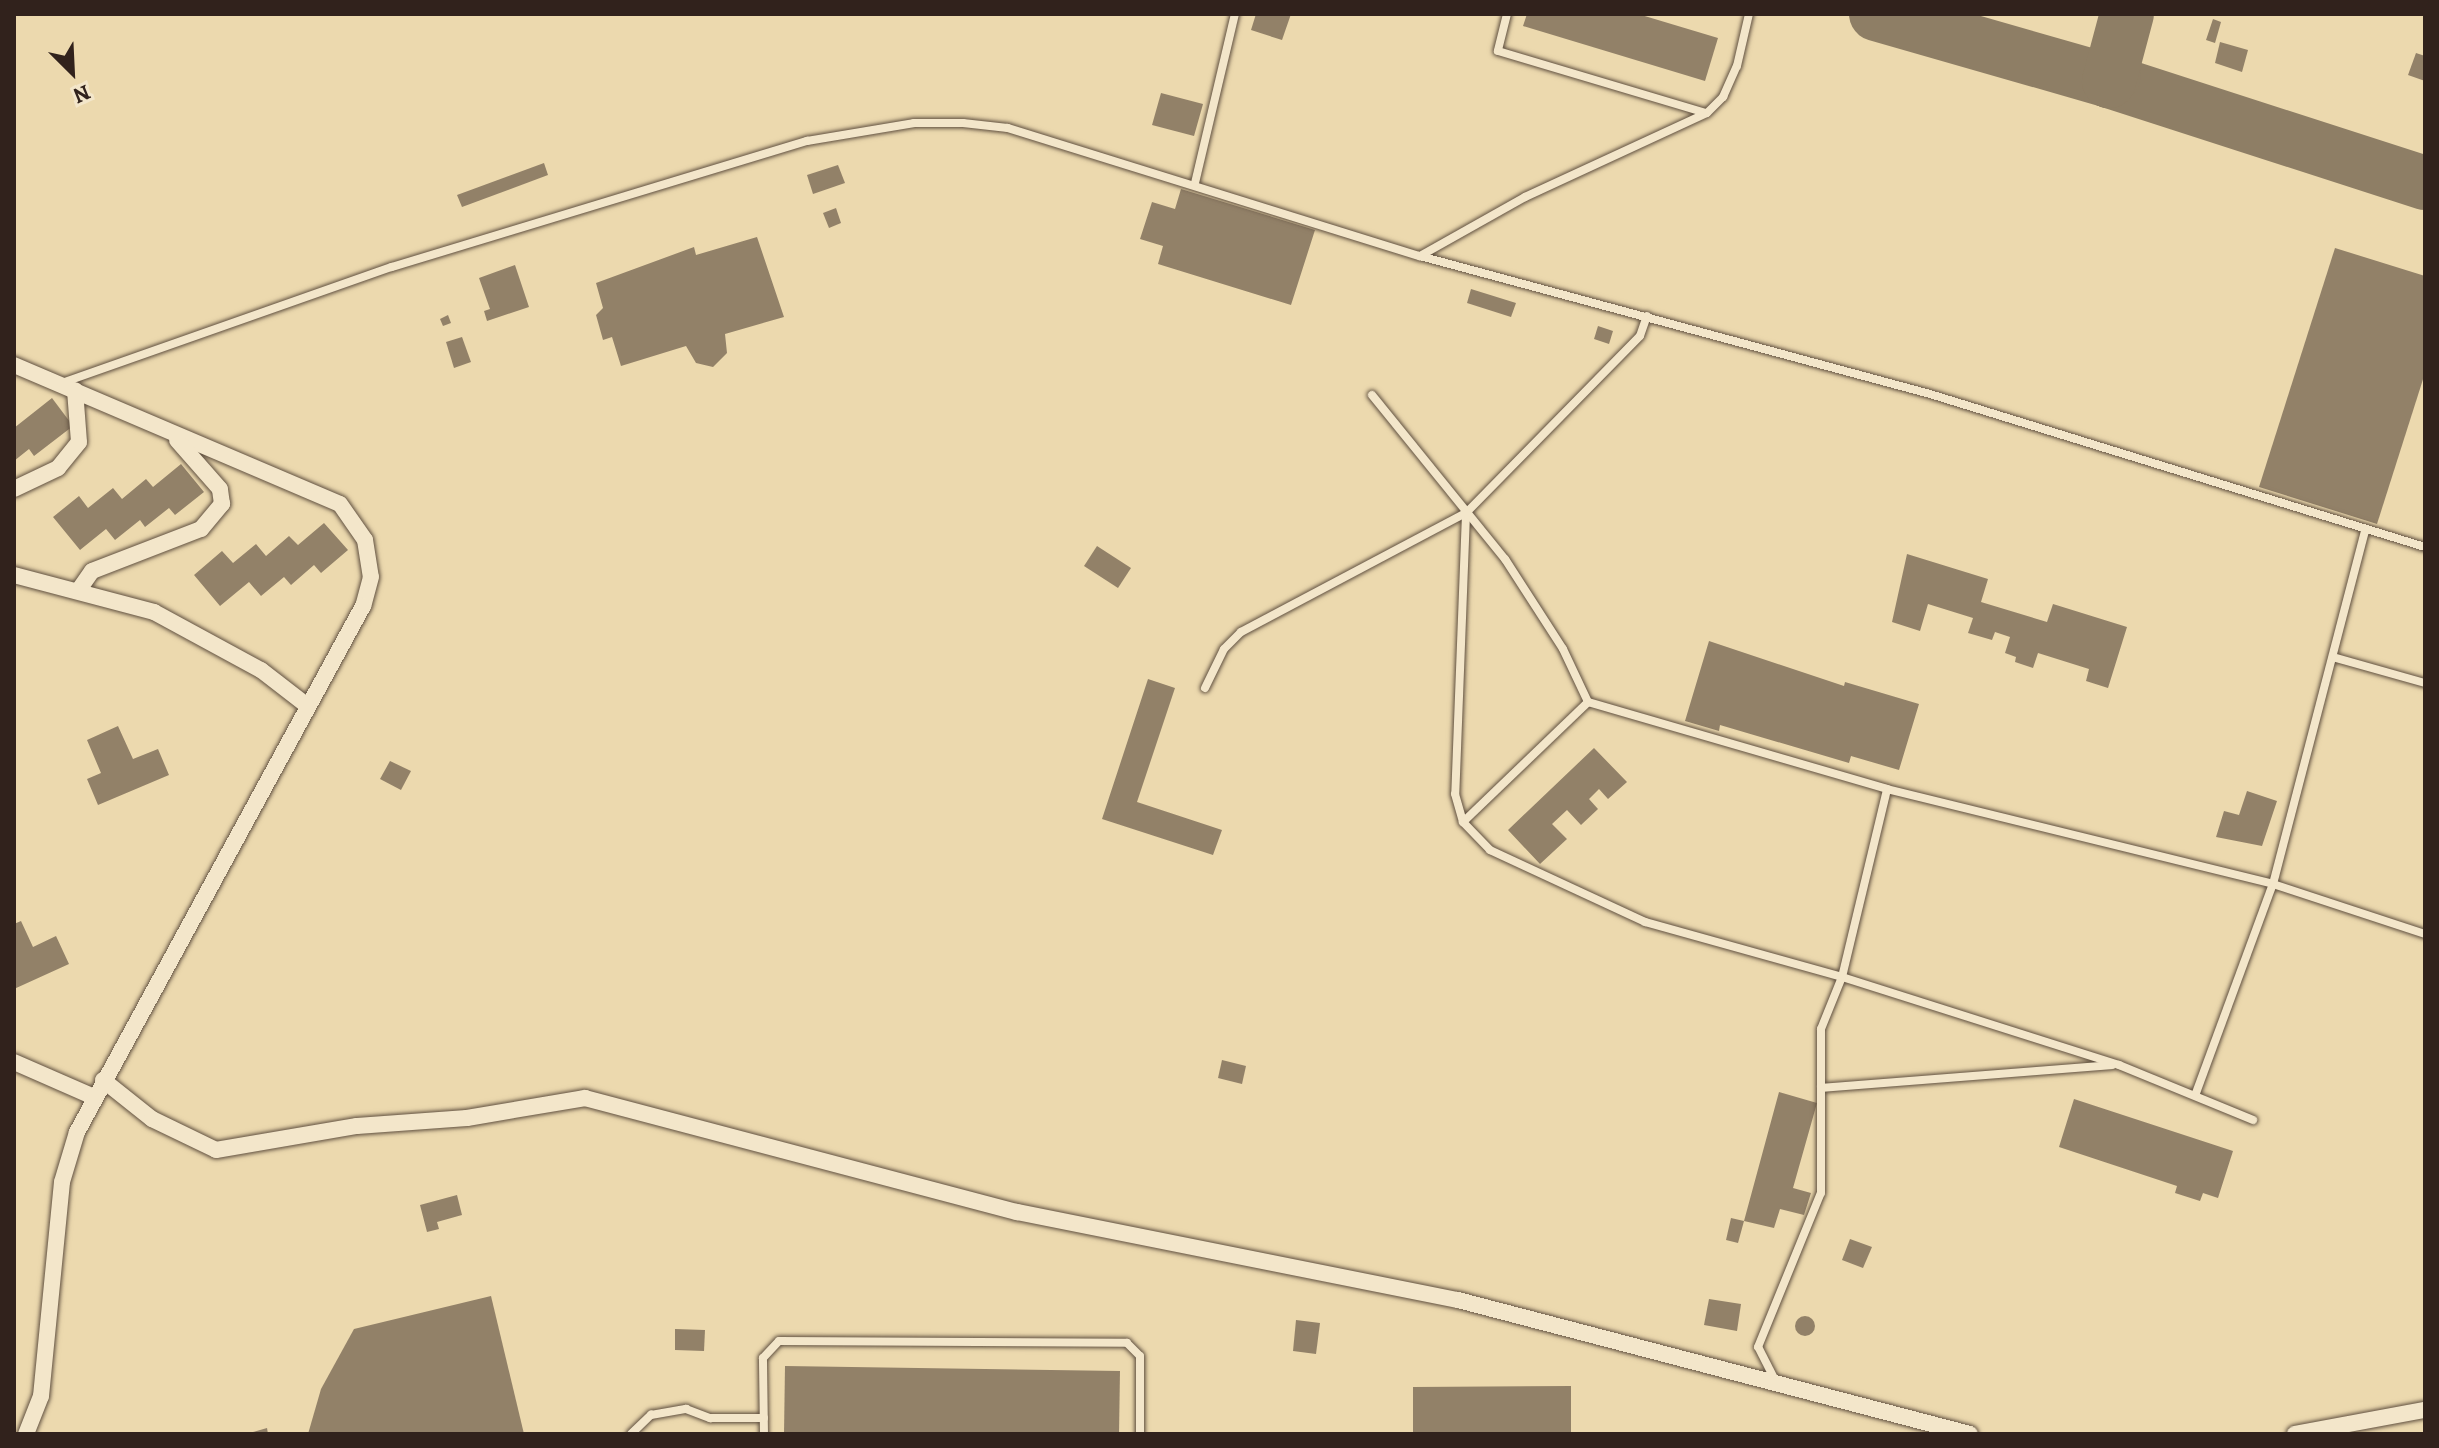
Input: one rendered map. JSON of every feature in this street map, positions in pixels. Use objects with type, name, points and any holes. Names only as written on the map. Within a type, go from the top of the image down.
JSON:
[{"type":"street","points":[[14,365],[340,504],[357,523],[369,555],[371,577],[363,606],[305,704],[94,1097],[62,1182],[47,1355],[41,1396],[26,1434]]},
{"type":"street","points":[[14,489],[58,468],[79,442],[75,390]]},
{"type":"street","points":[[78,591],[92,571],[201,529],[222,504],[220,489],[167,431]]},
{"type":"street","points":[[14,575],[154,612],[261,670],[305,704]]},
{"type":"street","points":[[14,1062],[94,1097]]},
{"type":"street","points":[[103,1080],[152,1119],[216,1150],[357,1126],[467,1118],[585,1098],[1017,1212],[1458,1300],[1775,1380],[1970,1434]]},
{"type":"street","points":[[2295,1434],[2425,1410]]},
{"type":"lane","points":[[1195,183],[1235,14]]},
{"type":"lane","points":[[1507,14],[1498,51],[1707,113]]},
{"type":"lane","points":[[1420,256],[1525,197],[1707,113],[1723,97],[1737,66],[1749,14]]},
{"type":"lane","points":[[58,384],[392,267],[807,141],[914,123],[1008,128],[1195,183],[1420,256],[1930,394],[2365,531],[2425,547]]},
{"type":"lane","points":[[1205,688],[1224,649],[1241,632],[1466,513],[1640,336],[1647,316]]},
{"type":"lane","points":[[1372,395],[1505,559],[1563,649],[1588,702],[1887,789],[2273,884],[2425,934]]},
{"type":"lane","points":[[1466,513],[1455,794],[1463,822],[1490,850],[1583,897],[1645,922],[1842,977],[2119,1065],[2196,1093],[2253,1120]]},
{"type":"lane","points":[[2196,1093],[2273,884],[2336,658],[2365,531]]},
{"type":"lane","points":[[2336,658],[2425,683]]},
{"type":"lane","points":[[1463,822],[1588,702]]},
{"type":"lane","points":[[1775,1380],[1758,1347],[1821,1193],[1821,1029],[1842,977],[1887,789]]},
{"type":"lane","points":[[1821,1088],[2119,1065]]},
{"type":"lane","points":[[764,1434],[763,1358],[779,1341],[1127,1343],[1140,1356],[1140,1434]]},
{"type":"lane","points":[[631,1434],[651,1415],[686,1409],[710,1418],[764,1418]]},
{"type":"building","points":[[1256,14],[1291,14],[1282,40],[1251,30]]},
{"type":"building","points":[[1527,14],[1638,14],[1718,38],[1705,81],[1523,26]]},
{"type":"building","points":[[2213,19],[2221,22],[2215,43],[2206,40]]},
{"type":"building","points":[[2220,42],[2248,50],[2242,72],[2215,63]]},
{"type":"building","points":[[2416,53],[2425,56],[2425,81],[2408,75]]},
{"type":"building","points":[[1161,93],[1203,104],[1194,136],[1152,125]]},
{"type":"building","points":[[544,163],[548,175],[462,207],[457,195]]},
{"type":"building","points":[[838,165],[845,183],[813,194],[807,175]]},
{"type":"building","points":[[1181,189],[1315,230],[1291,305],[1158,264],[1163,246],[1140,239],[1152,202],[1175,209]]},
{"type":"building","points":[[836,208],[841,223],[829,228],[823,213]]},
{"type":"building","points":[[757,237],[784,317],[725,334],[727,353],[713,367],[696,363],[686,346],[621,366],[612,337],[603,340],[596,315],[603,308],[596,283],[694,247],[696,255]]},
{"type":"building","points":[[2335,248],[2425,276],[2425,373],[2377,524],[2259,487]]},
{"type":"building","points":[[515,265],[529,307],[487,321],[484,311],[490,309],[479,278]]},
{"type":"building","points":[[1471,289],[1516,303],[1511,317],[1467,303]]},
{"type":"building","points":[[448,315],[451,323],[443,326],[440,319]]},
{"type":"building","points":[[1598,326],[1613,331],[1609,344],[1594,339]]},
{"type":"building","points":[[462,337],[471,362],[454,368],[446,342]]},
{"type":"building","points":[[52,398],[73,426],[34,456],[29,449],[14,461],[14,428]]},
{"type":"building","points":[[181,464],[204,492],[175,515],[169,508],[145,527],[140,520],[115,540],[106,529],[80,550],[53,517],[79,496],[88,508],[113,488],[122,499],[146,479],[153,487]]},
{"type":"building","points":[[324,523],[348,550],[321,573],[314,565],[291,585],[284,577],[261,596],[249,582],[220,606],[194,575],[222,551],[233,563],[256,544],[266,556],[289,536],[298,545]]},
{"type":"building","points":[[1097,546],[1131,568],[1118,588],[1084,566]]},
{"type":"building","points":[[1907,554],[1988,579],[1981,602],[2047,622],[2053,604],[2127,627],[2108,688],[2086,681],[2089,669],[2038,653],[2033,668],[2015,662],[2016,657],[2005,653],[2010,637],[1995,632],[1992,640],[1968,633],[1973,618],[1928,604],[1920,631],[1892,622]]},
{"type":"building","points":[[1709,641],[1844,686],[1845,682],[1919,704],[1899,770],[1851,756],[1849,763],[1720,725],[1719,731],[1685,721]]},
{"type":"building","points":[[1148,679],[1175,688],[1137,802],[1222,830],[1213,855],[1102,819]]},
{"type":"building","points":[[118,726],[133,759],[158,749],[169,775],[98,805],[87,779],[101,773],[87,740]]},
{"type":"building","points":[[1594,748],[1627,782],[1608,799],[1599,789],[1589,799],[1598,809],[1581,825],[1567,810],[1552,824],[1567,839],[1540,864],[1508,830]]},
{"type":"building","points":[[390,761],[411,771],[401,790],[380,779]]},
{"type":"building","points":[[2247,791],[2277,801],[2262,846],[2216,837],[2224,811],[2239,815]]},
{"type":"building","points":[[21,921],[33,947],[56,936],[69,964],[14,989],[14,924]]},
{"type":"building","points":[[1222,1060],[1246,1066],[1242,1084],[1218,1078]]},
{"type":"building","points":[[1779,1092],[1817,1103],[1793,1188],[1811,1193],[1804,1215],[1780,1209],[1774,1228],[1744,1221]]},
{"type":"building","points":[[2074,1099],[2233,1151],[2218,1198],[2203,1193],[2200,1201],[2175,1193],[2177,1186],[2059,1147]]},
{"type":"building","points":[[457,1195],[462,1215],[437,1222],[439,1229],[427,1232],[420,1205]]},
{"type":"building","points":[[1731,1218],[1744,1221],[1738,1243],[1726,1240]]},
{"type":"building","points":[[1850,1239],[1872,1247],[1863,1268],[1842,1260]]},
{"type":"building","points":[[491,1296],[524,1434],[308,1434],[321,1389],[354,1329]]},
{"type":"building","points":[[1709,1299],[1741,1304],[1737,1331],[1704,1325]]},
{"type":"building","points":[[1805,1316],[1812,1319],[1815,1326],[1812,1333],[1805,1336],[1798,1333],[1795,1326],[1798,1319]]},
{"type":"building","points":[[1296,1320],[1320,1323],[1316,1354],[1293,1351]]},
{"type":"building","points":[[675,1329],[705,1330],[704,1351],[675,1350]]},
{"type":"building","points":[[785,1366],[1120,1371],[1119,1434],[784,1434]]},
{"type":"building","points":[[1571,1386],[1571,1434],[1413,1434],[1413,1387]]},
{"type":"building","points":[[267,1428],[268,1434],[253,1434],[253,1432]]},
{"type":"taxiway","points":[[1876,14],[2109,81],[2425,183]]},
{"type":"taxiway","points":[[2114,75],[2109,81],[2127,14]]}]
